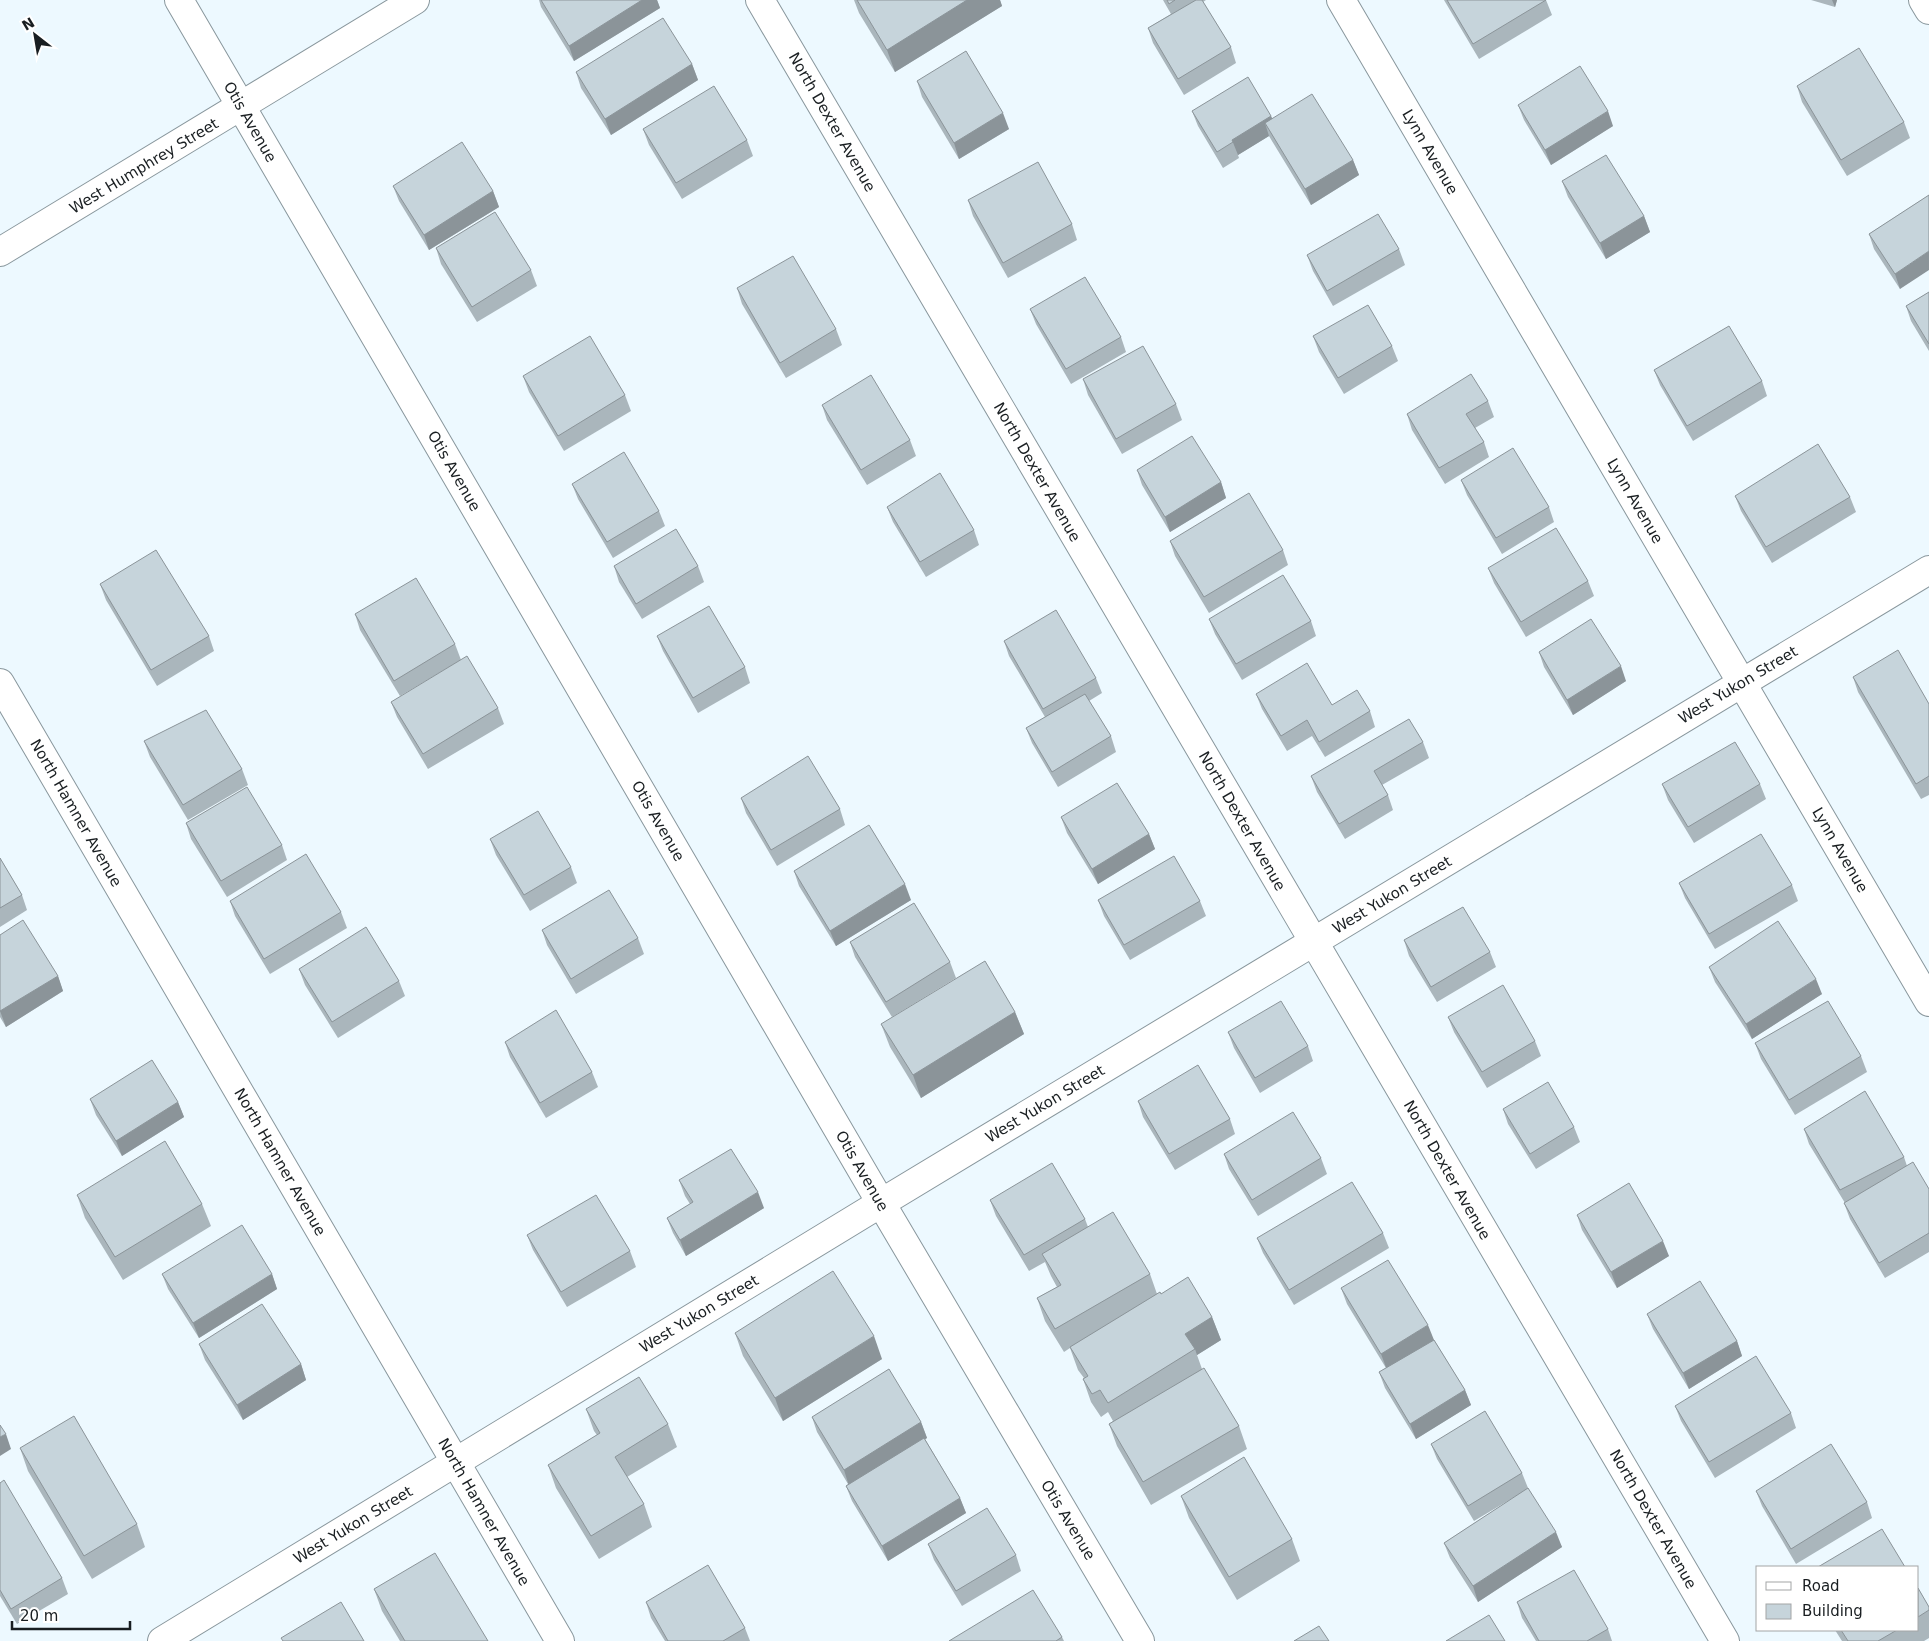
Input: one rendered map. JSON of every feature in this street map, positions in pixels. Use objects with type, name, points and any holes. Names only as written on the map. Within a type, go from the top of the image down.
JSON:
[{"type":"street","name":"Otis Avenue","points":[[178,0],[881,1203],[1140,1641]]},
{"type":"street","name":"West Humphrey Street","points":[[0,252],[415,0]]},
{"type":"street","name":"North Dexter Avenue","points":[[760,0],[1725,1641]]},
{"type":"street","name":"Lynn Avenue","points":[[1341,0],[1929,1002]]},
{"type":"street","points":[[1923,0],[1929,10]]},
{"type":"street","name":"West Yukon Street","points":[[162,1641],[881,1203],[1929,570]]},
{"type":"street","name":"North Hamner Avenue","points":[[0,683],[560,1641]]},
{"type":"building","points":[[541,0],[642,0],[569,46]]},
{"type":"building","points":[[857,0],[967,0],[887,50]]},
{"type":"building","points":[[1167,0],[1175,0],[1169,4]]},
{"type":"building","points":[[1196,0],[1202,0],[1231,47],[1178,79],[1148,28]]},
{"type":"building","points":[[1447,0],[1546,0],[1473,44]]},
{"type":"building","points":[[663,18],[692,64],[605,119],[576,72]]},
{"type":"building","points":[[1859,48],[1904,122],[1841,160],[1797,86]]},
{"type":"building","points":[[966,51],[1003,113],[954,143],[917,81]]},
{"type":"building","points":[[1580,66],[1608,111],[1545,150],[1518,105]]},
{"type":"building","points":[[1248,77],[1271,116],[1232,140],[1233,142],[1217,152],[1192,111]]},
{"type":"building","points":[[714,86],[747,140],[676,183],[643,129]]},
{"type":"building","points":[[1312,94],[1353,160],[1305,189],[1265,123]]},
{"type":"building","points":[[462,142],[493,191],[424,235],[393,186]]},
{"type":"building","points":[[1606,155],[1644,216],[1600,243],[1562,181]]},
{"type":"building","points":[[1038,162],[1072,224],[1003,263],[968,200]]},
{"type":"building","points":[[1929,195],[1929,251],[1895,274],[1869,234]]},
{"type":"building","points":[[495,212],[531,270],[472,307],[436,248]]},
{"type":"building","points":[[1378,214],[1399,249],[1327,291],[1307,255]]},
{"type":"building","points":[[793,256],[836,329],[780,363],[737,288]]},
{"type":"building","points":[[1085,277],[1121,337],[1066,369],[1030,309]]},
{"type":"building","points":[[1929,292],[1929,344],[1906,306]]},
{"type":"building","points":[[1368,305],[1392,346],[1338,378],[1313,336]]},
{"type":"building","points":[[1729,326],[1762,381],[1687,426],[1654,370]]},
{"type":"building","points":[[590,336],[625,395],[558,436],[523,376]]},
{"type":"building","points":[[1143,346],[1176,404],[1116,439],[1083,379]]},
{"type":"building","points":[[1471,374],[1488,401],[1466,414],[1484,442],[1439,468],[1407,414]]},
{"type":"building","points":[[871,375],[910,440],[861,470],[822,405]]},
{"type":"building","points":[[1192,436],[1221,482],[1165,517],[1137,470]]},
{"type":"building","points":[[1818,444],[1850,497],[1766,547],[1735,496]]},
{"type":"building","points":[[1513,448],[1549,507],[1496,538],[1461,480]]},
{"type":"building","points":[[624,452],[659,511],[607,542],[572,484]]},
{"type":"building","points":[[940,473],[974,530],[920,562],[887,507]]},
{"type":"building","points":[[1249,493],[1283,550],[1204,597],[1170,541]]},
{"type":"building","points":[[1556,528],[1588,581],[1521,622],[1488,568]]},
{"type":"building","points":[[676,529],[698,566],[636,604],[614,566]]},
{"type":"building","points":[[156,550],[209,636],[151,670],[100,584]]},
{"type":"building","points":[[1283,575],[1311,621],[1236,664],[1209,619]]},
{"type":"building","points":[[416,578],[455,644],[394,681],[355,614]]},
{"type":"building","points":[[709,606],[745,667],[693,698],[657,636]]},
{"type":"building","points":[[1056,610],[1096,678],[1043,709],[1004,641]]},
{"type":"building","points":[[1591,619],[1621,666],[1567,700],[1539,652]]},
{"type":"building","points":[[1898,650],[1929,704],[1929,776],[1916,784],[1853,677]]},
{"type":"building","points":[[467,656],[498,708],[423,754],[391,702]]},
{"type":"building","points":[[1307,663],[1332,705],[1357,690],[1370,711],[1319,742],[1307,720],[1281,736],[1256,694]]},
{"type":"building","points":[[1085,694],[1111,736],[1052,772],[1026,728]]},
{"type":"building","points":[[206,710],[242,769],[183,805],[144,741]]},
{"type":"building","points":[[1409,719],[1423,742],[1374,771],[1388,795],[1339,824],[1311,776]]},
{"type":"building","points":[[1735,742],[1760,784],[1688,827],[1662,784]]},
{"type":"building","points":[[808,756],[840,809],[771,850],[741,798]]},
{"type":"building","points":[[1117,783],[1149,834],[1092,869],[1061,817]]},
{"type":"building","points":[[247,787],[282,845],[221,881],[186,823]]},
{"type":"building","points":[[538,811],[571,867],[524,895],[490,839]]},
{"type":"building","points":[[869,825],[905,884],[830,931],[794,871]]},
{"type":"building","points":[[1761,834],[1792,885],[1709,934],[1679,883]]},
{"type":"building","points":[[306,854],[341,912],[264,959],[230,901]]},
{"type":"building","points":[[1174,856],[1200,901],[1124,945],[1098,900]]},
{"type":"building","points":[[0,858],[22,895],[0,908]]},
{"type":"building","points":[[609,890],[638,938],[571,979],[542,930]]},
{"type":"building","points":[[914,903],[950,962],[886,1002],[850,942]]},
{"type":"building","points":[[1463,907],[1490,952],[1431,987],[1404,940]]},
{"type":"building","points":[[23,920],[58,976],[0,1011],[0,935]]},
{"type":"building","points":[[1778,921],[1816,979],[1746,1024],[1709,967]]},
{"type":"building","points":[[366,927],[399,981],[332,1022],[299,969]]},
{"type":"building","points":[[985,961],[1015,1012],[913,1075],[881,1024]]},
{"type":"building","points":[[1503,985],[1535,1041],[1482,1072],[1448,1017]]},
{"type":"building","points":[[1281,1001],[1308,1046],[1255,1078],[1228,1032]]},
{"type":"building","points":[[1828,1001],[1861,1056],[1789,1100],[1755,1043]]},
{"type":"building","points":[[556,1010],[592,1072],[540,1103],[505,1042]]},
{"type":"building","points":[[152,1060],[178,1102],[116,1141],[90,1099]]},
{"type":"building","points":[[1198,1065],[1230,1119],[1169,1154],[1138,1101]]},
{"type":"building","points":[[1548,1082],[1574,1127],[1530,1154],[1503,1109]]},
{"type":"building","points":[[1865,1091],[1904,1157],[1840,1190],[1804,1129]]},
{"type":"building","points":[[1293,1112],[1321,1158],[1252,1200],[1224,1154]]},
{"type":"building","points":[[165,1141],[202,1204],[115,1257],[77,1195]]},
{"type":"building","points":[[731,1149],[758,1192],[680,1240],[667,1218],[693,1202],[679,1180]]},
{"type":"building","points":[[1913,1162],[1929,1189],[1929,1233],[1879,1263],[1844,1203]]},
{"type":"building","points":[[1052,1163],[1085,1219],[1024,1255],[990,1200]]},
{"type":"building","points":[[1352,1182],[1383,1233],[1289,1290],[1257,1238]]},
{"type":"building","points":[[1629,1183],[1663,1241],[1611,1272],[1577,1215]]},
{"type":"building","points":[[596,1195],[630,1251],[561,1292],[527,1235]]},
{"type":"building","points":[[1113,1212],[1150,1274],[1055,1329],[1037,1298],[1061,1285],[1042,1254]]},
{"type":"building","points":[[242,1225],[272,1274],[193,1323],[162,1274]]},
{"type":"building","points":[[1388,1260],[1428,1325],[1381,1354],[1341,1288]]},
{"type":"building","points":[[833,1271],[874,1336],[775,1398],[735,1333]]},
{"type":"building","points":[[1188,1277],[1212,1317],[1185,1334],[1195,1349],[1108,1403],[1100,1390],[1092,1394],[1083,1379],[1088,1376],[1070,1347]]},
{"type":"building","points":[[1700,1281],[1737,1341],[1683,1373],[1647,1314]]},
{"type":"building","points":[[262,1304],[301,1364],[237,1405],[199,1344]]},
{"type":"building","points":[[1434,1340],[1465,1390],[1410,1424],[1379,1372]]},
{"type":"building","points":[[1756,1356],[1791,1413],[1709,1462],[1675,1406]]},
{"type":"building","points":[[1204,1368],[1239,1426],[1143,1482],[1109,1424]]},
{"type":"building","points":[[889,1369],[921,1422],[844,1470],[812,1417]]},
{"type":"building","points":[[639,1377],[668,1424],[615,1457],[644,1504],[591,1536],[548,1465],[600,1433],[586,1409]]},
{"type":"building","points":[[1485,1411],[1522,1473],[1468,1506],[1431,1444]]},
{"type":"building","points":[[74,1416],[137,1524],[84,1556],[20,1448]]},
{"type":"building","points":[[0,1425],[6,1434],[0,1437]]},
{"type":"building","points":[[924,1438],[960,1498],[882,1546],[846,1486]]},
{"type":"building","points":[[1831,1444],[1867,1502],[1791,1549],[1756,1491]]},
{"type":"building","points":[[1244,1457],[1292,1539],[1229,1577],[1181,1496]]},
{"type":"building","points":[[4,1480],[62,1578],[11,1609],[0,1590],[0,1483]]},
{"type":"building","points":[[1528,1488],[1556,1532],[1473,1586],[1444,1543]]},
{"type":"building","points":[[987,1508],[1016,1555],[956,1591],[928,1544]]},
{"type":"building","points":[[1882,1529],[1904,1566],[1820,1566]]},
{"type":"building","points":[[435,1553],[488,1641],[405,1641],[374,1589]]},
{"type":"building","points":[[708,1565],[745,1628],[723,1641],[668,1641],[646,1602]]},
{"type":"building","points":[[1574,1570],[1608,1629],[1587,1641],[1539,1641],[1517,1602]]},
{"type":"building","points":[[1033,1590],[1062,1637],[1056,1641],[949,1641]]},
{"type":"building","points":[[1919,1590],[1929,1607],[1929,1610],[1919,1616]]},
{"type":"building","points":[[341,1602],[364,1641],[283,1641],[281,1638]]},
{"type":"building","points":[[1489,1615],[1505,1641],[1446,1641]]},
{"type":"building","points":[[1319,1626],[1329,1641],[1294,1641]]},
{"type":"building","points":[[1842,1631],[1895,1631],[1878,1641],[1848,1641]]}]
